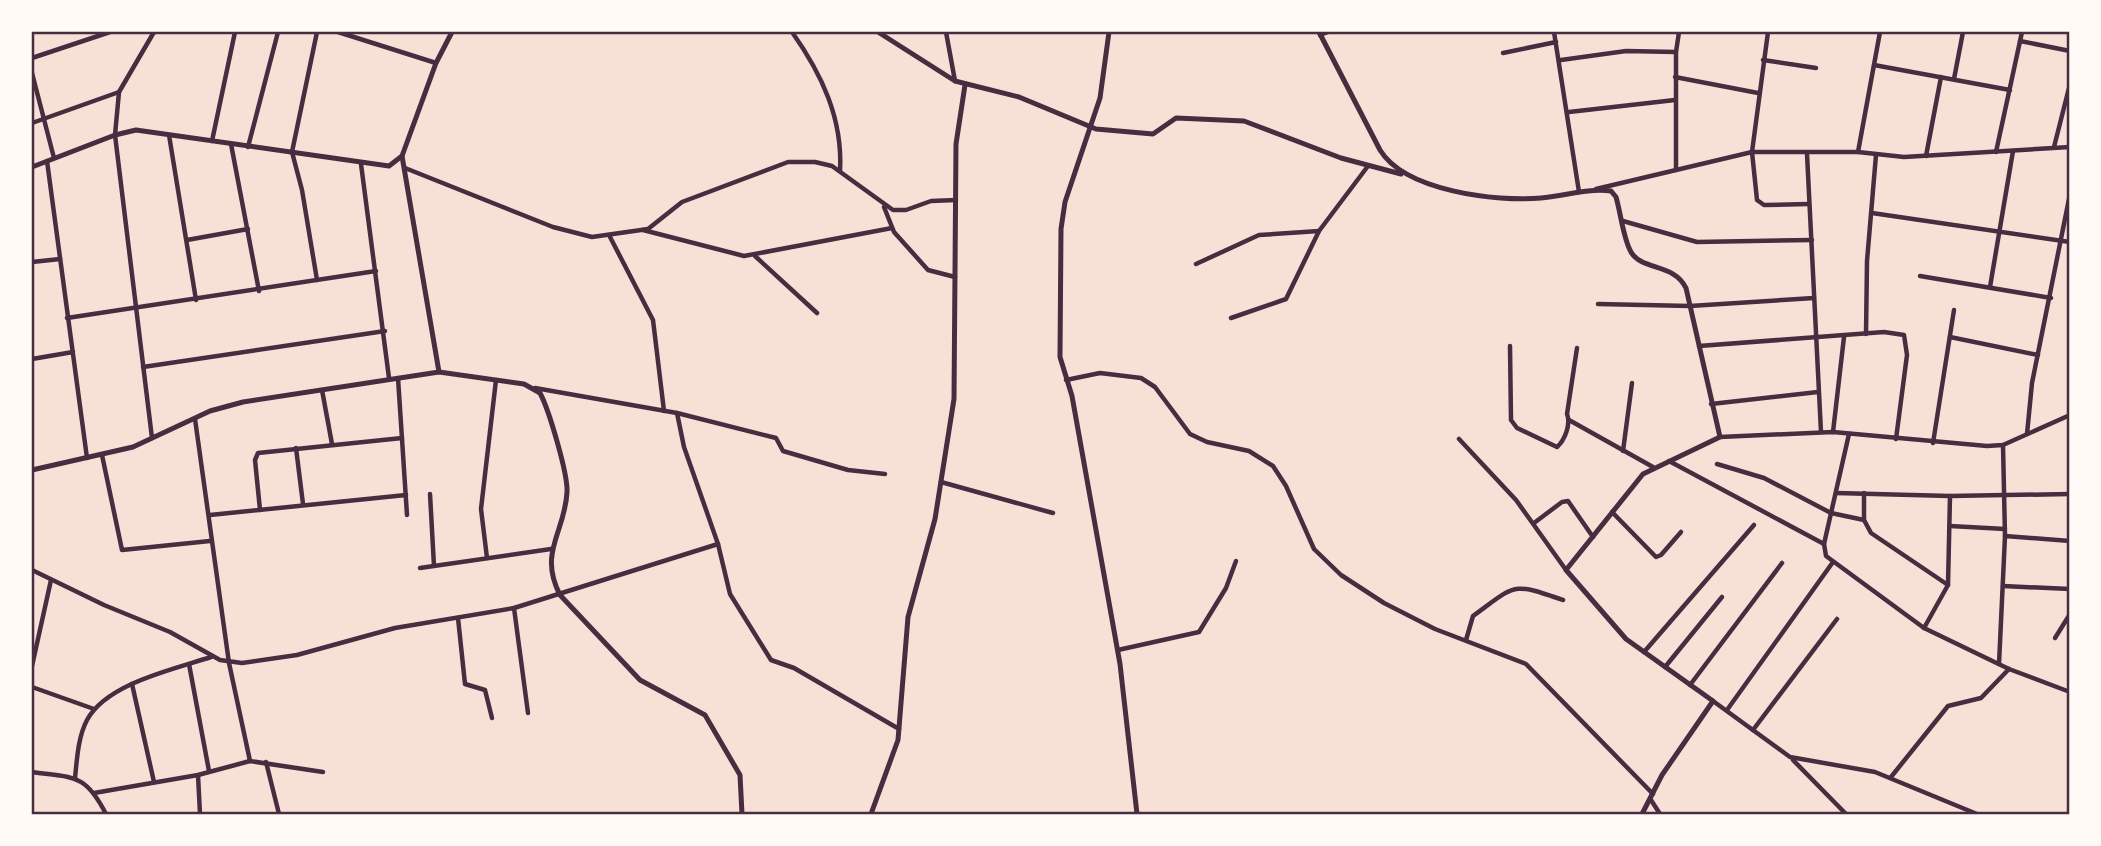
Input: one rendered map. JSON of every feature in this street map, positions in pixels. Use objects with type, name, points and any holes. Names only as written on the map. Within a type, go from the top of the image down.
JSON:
[{"type":"street","points":[[32,58],[110,32]]},
{"type":"street","points":[[152,439],[134,309],[115,135],[119,92],[154,32]]},
{"type":"street","points":[[212,141],[235,32]]},
{"type":"street","points":[[248,147],[278,32]]},
{"type":"street","points":[[317,32],[292,152],[302,190],[317,280]]},
{"type":"street","points":[[338,32],[436,63]]},
{"type":"street","points":[[32,167],[115,135],[136,130],[389,166],[402,156],[436,63],[452,32]]},
{"type":"street","points":[[792,32],[818,72],[829,99],[840,141],[840,171]]},
{"type":"street","points":[[878,32],[955,81],[1019,97],[1091,127],[1153,134],[1176,118],[1244,121],[1368,166],[1443,187],[1494,196],[1539,198],[1579,192],[1752,152],[1858,152],[1926,156],[2070,147]]},
{"type":"street","points":[[946,32],[955,81]]},
{"type":"street","points":[[1109,32],[1103,86],[1065,202],[1061,229],[1060,357],[1074,403],[1118,650],[1137,814]]},
{"type":"street","points":[[1328,32],[1320,33],[1386,159],[1404,175]]},
{"type":"street","points":[[1554,32],[1561,60],[1579,192]]},
{"type":"street","points":[[1676,170],[1675,77],[1679,32]]},
{"type":"street","points":[[1768,32],[1752,152],[1759,204],[1808,204]]},
{"type":"street","points":[[1858,152],[1880,32]]},
{"type":"street","points":[[1954,79],[1963,32]]},
{"type":"street","points":[[1996,152],[2022,32]]},
{"type":"street","points":[[2020,41],[2070,51]]},
{"type":"street","points":[[1503,53],[1556,42]]},
{"type":"street","points":[[1561,60],[1618,51],[1676,52]]},
{"type":"street","points":[[1763,60],[1816,68]]},
{"type":"street","points":[[1874,65],[2010,90]]},
{"type":"street","points":[[32,73],[44,118],[51,160],[67,318],[87,459]]},
{"type":"street","points":[[1675,77],[1758,93]]},
{"type":"street","points":[[1926,156],[1941,77]]},
{"type":"street","points":[[871,814],[891,767],[900,730],[908,617],[935,519],[955,383],[956,144],[965,85]]},
{"type":"street","points":[[2054,147],[2070,85]]},
{"type":"street","points":[[32,123],[119,92]]},
{"type":"street","points":[[1569,113],[1675,100]]},
{"type":"street","points":[[169,134],[196,300]]},
{"type":"street","points":[[231,145],[259,290]]},
{"type":"street","points":[[1990,287],[2014,151]]},
{"type":"street","points":[[1807,154],[1821,432]]},
{"type":"street","points":[[1866,334],[1876,155]]},
{"type":"street","points":[[402,156],[439,372]]},
{"type":"street","points":[[405,168],[553,227],[592,237],[642,230],[660,222],[682,202],[788,162],[815,162],[840,171],[884,206],[899,211],[931,201],[956,200]]},
{"type":"street","points":[[361,164],[385,331],[389,378]]},
{"type":"street","points":[[1231,318],[1286,299],[1319,231],[1368,166]]},
{"type":"street","points":[[1590,190],[1614,192],[1630,252],[1682,280],[1720,437]]},
{"type":"street","points":[[2027,434],[2029,397],[2070,194]]},
{"type":"street","points":[[884,206],[892,228],[928,270],[956,277]]},
{"type":"street","points":[[1872,214],[2002,230],[2070,242]]},
{"type":"street","points":[[1623,221],[1697,242],[1812,240]]},
{"type":"street","points":[[642,230],[728,254],[754,255],[892,228]]},
{"type":"street","points":[[187,240],[247,229]]},
{"type":"street","points":[[1196,264],[1259,235],[1319,231]]},
{"type":"street","points":[[609,235],[653,320],[664,411]]},
{"type":"street","points":[[754,255],[817,313]]},
{"type":"street","points":[[32,262],[60,259]]},
{"type":"street","points":[[67,318],[376,271]]},
{"type":"street","points":[[1920,276],[2051,298]]},
{"type":"street","points":[[1598,304],[1690,306],[1814,298]]},
{"type":"street","points":[[1933,443],[1954,310]]},
{"type":"street","points":[[143,367],[385,331]]},
{"type":"street","points":[[1698,346],[1898,333],[1907,340],[1896,439]]},
{"type":"street","points":[[1833,432],[1843,337]]},
{"type":"street","points":[[1950,337],[2038,355]]},
{"type":"street","points":[[1510,346],[1510,415],[1513,425],[1557,447],[1563,440],[1569,420],[1567,414],[1577,348]]},
{"type":"street","points":[[32,359],[73,352]]},
{"type":"street","points":[[32,470],[103,455],[152,439],[234,404],[321,388],[439,372],[677,413],[776,438],[783,451],[842,468],[885,474]]},
{"type":"street","points":[[1066,380],[1116,373],[1150,383],[1190,434],[1207,442],[1249,451],[1273,466],[1286,486],[1314,550],[1341,575],[1398,610],[1526,664],[1652,797],[1660,814]]},
{"type":"street","points":[[398,377],[407,515]]},
{"type":"street","points":[[487,558],[481,509],[496,380]]},
{"type":"street","points":[[1623,451],[1632,383]]},
{"type":"street","points":[[321,388],[332,444]]},
{"type":"street","points":[[535,388],[544,400],[567,482],[566,500],[551,549],[551,572],[560,595],[640,680],[705,715],[740,775],[742,814]]},
{"type":"street","points":[[1710,404],[1818,392]]},
{"type":"street","points":[[677,413],[687,457],[718,544],[730,594],[771,660],[794,668],[900,730]]},
{"type":"street","points":[[1566,570],[1643,474],[1720,437],[1833,432],[1933,443],[2003,445],[2070,415]]},
{"type":"street","points":[[195,419],[229,663],[250,761]]},
{"type":"street","points":[[1569,420],[1653,467]]},
{"type":"street","points":[[1849,433],[1824,544],[1826,556],[1924,628],[2009,669],[2070,692]]},
{"type":"street","points":[[260,510],[256,456],[261,452],[402,438]]},
{"type":"street","points":[[1460,439],[1500,481],[1534,523],[1566,570],[1612,626],[1790,757],[1846,814]]},
{"type":"street","points":[[1999,664],[2005,536],[2003,445]]},
{"type":"street","points":[[296,448],[303,504]]},
{"type":"street","points":[[103,455],[122,550],[210,541]]},
{"type":"street","points":[[1669,460],[1824,544]]},
{"type":"street","points":[[1717,464],[1764,478],[1831,513],[1864,520]]},
{"type":"street","points":[[941,482],[1054,513]]},
{"type":"street","points":[[1836,493],[1950,496],[2070,494]]},
{"type":"street","points":[[1864,493],[1864,520],[1871,533],[1948,585]]},
{"type":"street","points":[[430,494],[434,566]]},
{"type":"street","points":[[210,515],[406,495]]},
{"type":"street","points":[[1924,628],[1948,585],[1950,496]]},
{"type":"street","points":[[1534,523],[1562,502],[1568,501],[1593,538]]},
{"type":"street","points":[[1612,512],[1656,557],[1661,555],[1681,532]]},
{"type":"street","points":[[1644,652],[1754,525]]},
{"type":"street","points":[[1950,526],[2005,529]]},
{"type":"street","points":[[2005,536],[2070,541]]},
{"type":"street","points":[[32,570],[170,632],[212,657],[229,663],[297,655],[395,628],[514,608],[718,544]]},
{"type":"street","points":[[420,568],[551,549]]},
{"type":"street","points":[[1118,650],[1199,632],[1226,588],[1236,561]]},
{"type":"street","points":[[1727,710],[1833,562]]},
{"type":"street","points":[[1690,685],[1782,564]]},
{"type":"street","points":[[32,666],[51,580]]},
{"type":"street","points":[[2003,586],[2070,589]]},
{"type":"street","points":[[1466,640],[1473,616],[1514,587],[1524,587],[1563,600]]},
{"type":"street","points":[[1665,667],[1721,597]]},
{"type":"street","points":[[514,608],[528,713]]},
{"type":"street","points":[[2055,638],[2070,614]]},
{"type":"street","points":[[458,618],[465,684],[485,690],[492,718]]},
{"type":"street","points":[[1753,730],[1837,619]]},
{"type":"street","points":[[75,778],[82,732],[94,709],[132,684],[159,671],[212,657]]},
{"type":"street","points":[[189,664],[209,771]]},
{"type":"street","points":[[1891,777],[1948,706],[1981,698],[2009,669]]},
{"type":"street","points":[[132,684],[154,783]]},
{"type":"street","points":[[32,687],[94,709]]},
{"type":"street","points":[[1642,814],[1662,775],[1713,701]]},
{"type":"street","points":[[1790,757],[1864,769],[1891,777],[1977,814]]},
{"type":"street","points":[[94,793],[198,775],[250,761],[323,772]]},
{"type":"street","points":[[266,762],[279,814]]},
{"type":"street","points":[[32,772],[75,778],[94,793],[106,814]]},
{"type":"street","points":[[198,775],[200,814]]}]
